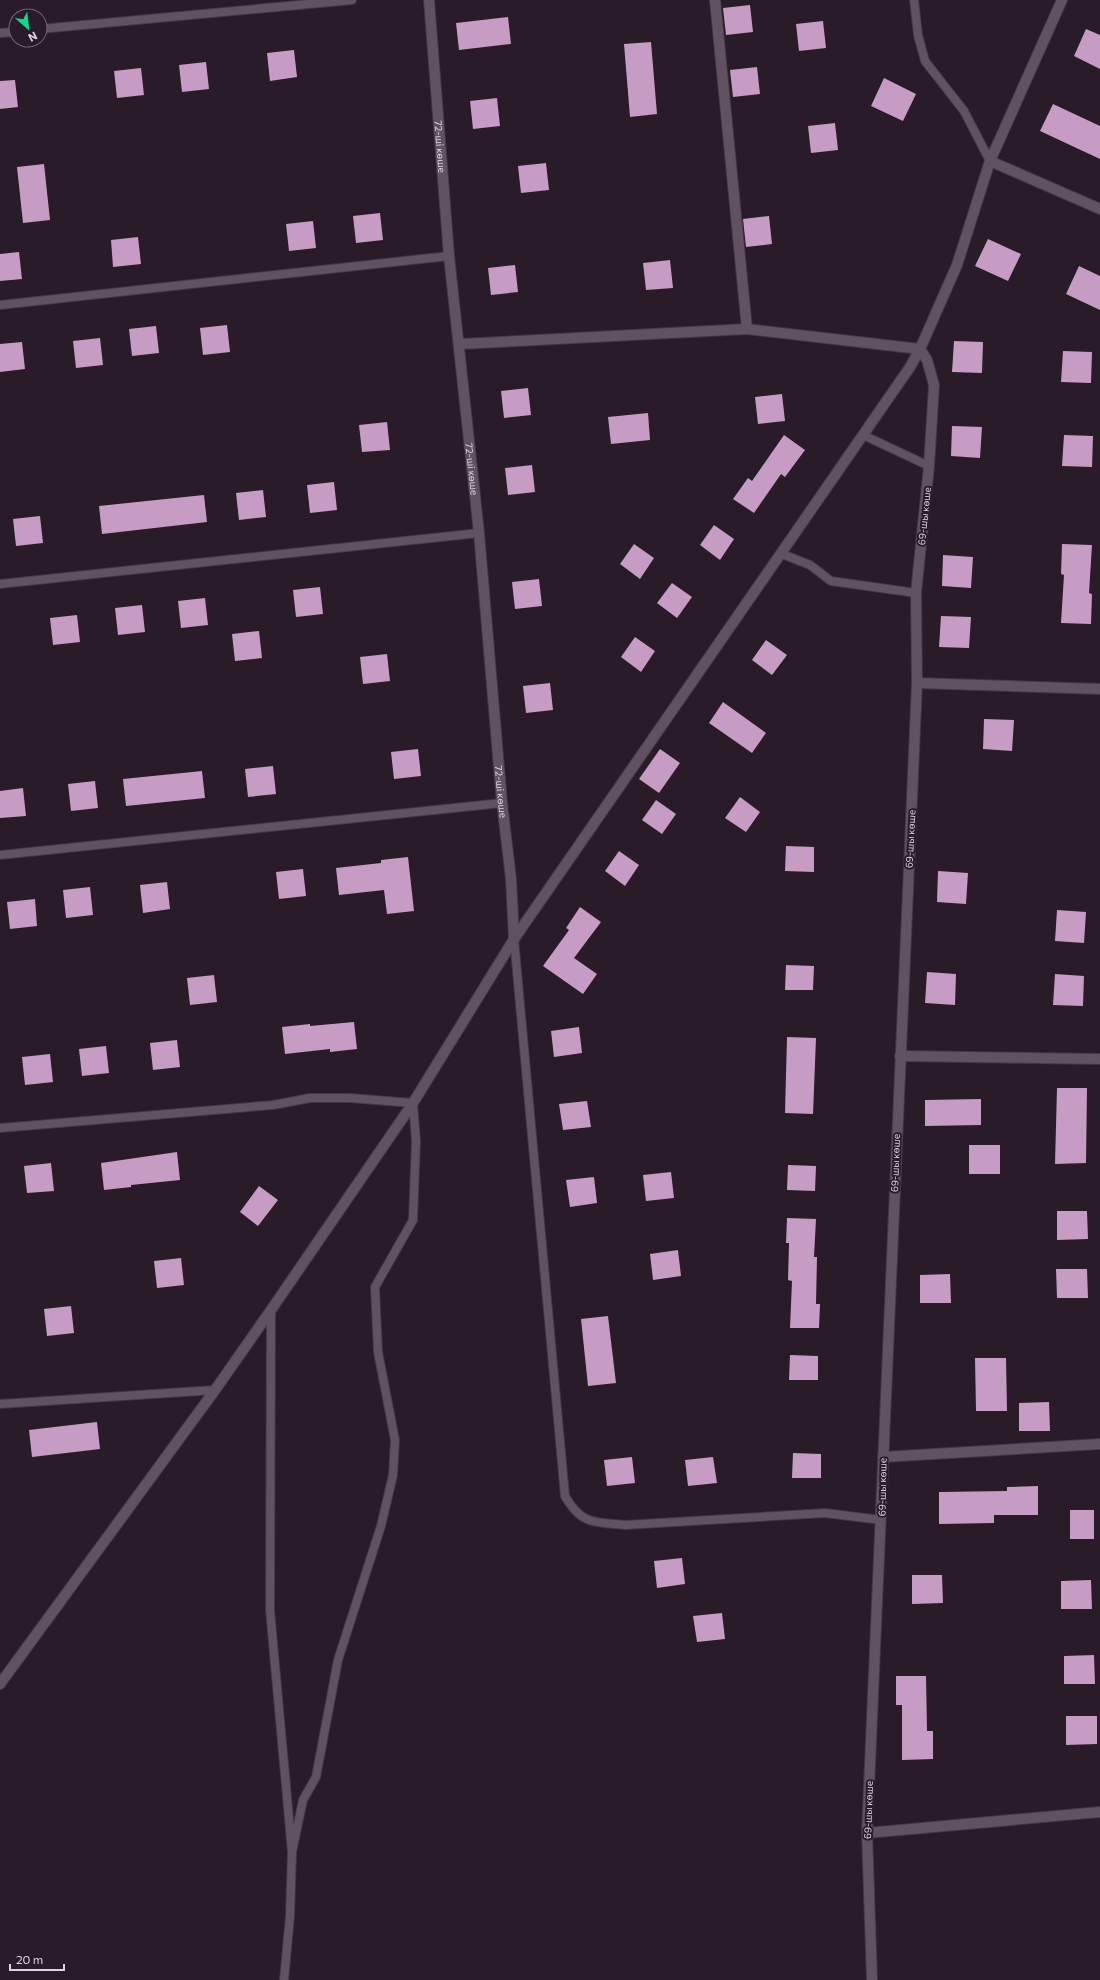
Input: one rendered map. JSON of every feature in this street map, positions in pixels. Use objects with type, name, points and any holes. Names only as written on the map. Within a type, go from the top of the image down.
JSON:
[{"type":"street","name":"72-ші көше","points":[[429,0],[449,256],[480,533],[502,803],[511,879],[514,939]]},
{"type":"street","points":[[715,0],[747,328]]},
{"type":"street","points":[[0,1684],[215,1390],[271,1310],[413,1103],[462,1026],[514,939],[782,554],[862,435],[910,367],[920,349],[957,265],[990,161],[1062,0]]},
{"type":"street","points":[[990,161],[1100,209]]},
{"type":"street","points":[[460,344],[747,328],[920,349]]},
{"type":"street","name":"69-шы көше","points":[[872,1980],[866,1833],[917,683],[916,593],[929,466],[934,385],[927,360],[920,349]]},
{"type":"street","points":[[917,683],[1100,689]]},
{"type":"street","points":[[900,1056],[1100,1059]]},
{"type":"street","points":[[883,1457],[1100,1444]]},
{"type":"street","points":[[866,1833],[1100,1812]]},
{"type":"lane","points":[[48,28],[352,0]]},
{"type":"lane","points":[[914,0],[918,35],[925,61],[964,111],[990,161]]},
{"type":"lane","points":[[0,305],[449,256]]},
{"type":"lane","points":[[862,435],[929,466]]},
{"type":"lane","points":[[0,584],[480,533]]},
{"type":"lane","points":[[782,554],[810,566],[831,581],[916,593]]},
{"type":"lane","points":[[0,855],[502,803]]},
{"type":"lane","points":[[514,939],[565,1496],[572,1509],[583,1518],[597,1522],[625,1525],[825,1513],[843,1514],[881,1520]]},
{"type":"lane","points":[[0,1128],[273,1104],[310,1098],[350,1098],[413,1103],[416,1141],[413,1220],[376,1287],[378,1352],[395,1440],[393,1475],[381,1526],[338,1660],[316,1777],[303,1800],[292,1852]]},
{"type":"lane","points":[[271,1310],[270,1610],[292,1852],[290,1916],[284,1980]]},
{"type":"lane","points":[[0,1404],[215,1390]]},
{"type":"building","points":[[750,5],[753,32],[726,35],[723,8]]},
{"type":"building","points":[[508,17],[511,44],[459,50],[456,23]]},
{"type":"building","points":[[823,21],[826,48],[799,51],[796,24]]},
{"type":"building","points":[[1086,29],[1100,35],[1100,69],[1074,56]]},
{"type":"building","points":[[651,42],[657,114],[630,117],[624,44]]},
{"type":"building","points":[[294,50],[297,77],[270,81],[267,53]]},
{"type":"building","points":[[206,62],[209,89],[182,92],[179,65]]},
{"type":"building","points":[[757,67],[760,94],[733,97],[730,70]]},
{"type":"building","points":[[141,68],[144,95],[117,98],[114,71]]},
{"type":"building","points":[[884,78],[916,94],[903,121],[871,106]]},
{"type":"building","points":[[15,80],[18,107],[0,109],[0,81]]},
{"type":"building","points":[[497,98],[500,126],[473,129],[470,101]]},
{"type":"building","points":[[1053,104],[1100,126],[1100,159],[1040,131]]},
{"type":"building","points":[[835,123],[838,150],[811,153],[808,126]]},
{"type":"building","points":[[546,163],[549,190],[521,193],[518,166]]},
{"type":"building","points":[[44,164],[50,220],[23,223],[17,167]]},
{"type":"building","points":[[380,213],[383,240],[356,243],[353,216]]},
{"type":"building","points":[[769,216],[772,244],[746,247],[743,219]]},
{"type":"building","points":[[313,221],[316,248],[289,251],[286,224]]},
{"type":"building","points":[[138,237],[141,264],[113,267],[111,240]]},
{"type":"building","points":[[988,239],[1021,254],[1008,281],[975,266]]},
{"type":"building","points":[[19,252],[22,279],[0,281],[0,254]]},
{"type":"building","points":[[670,260],[673,288],[646,290],[643,263]]},
{"type":"building","points":[[515,265],[518,292],[491,295],[488,268]]},
{"type":"building","points":[[1079,266],[1100,276],[1100,310],[1066,294]]},
{"type":"building","points":[[227,325],[230,352],[203,355],[200,328]]},
{"type":"building","points":[[156,326],[159,353],[132,356],[129,329]]},
{"type":"building","points":[[100,338],[103,365],[76,368],[73,341]]},
{"type":"building","points":[[954,341],[983,342],[982,373],[952,372]]},
{"type":"building","points":[[22,342],[25,369],[0,372],[0,344]]},
{"type":"building","points":[[1063,351],[1092,352],[1091,383],[1061,382]]},
{"type":"building","points":[[528,388],[531,415],[504,418],[501,391]]},
{"type":"building","points":[[782,394],[785,421],[758,424],[755,397]]},
{"type":"building","points":[[648,413],[650,440],[611,444],[608,417]]},
{"type":"building","points":[[387,422],[390,450],[362,452],[359,425]]},
{"type":"building","points":[[952,426],[982,427],[980,458],[951,456]]},
{"type":"building","points":[[784,435],[805,450],[785,477],[781,474],[754,513],[733,499],[748,478],[752,481]]},
{"type":"building","points":[[1064,435],[1093,436],[1092,467],[1062,466]]},
{"type":"building","points":[[532,465],[535,492],[508,495],[505,468]]},
{"type":"building","points":[[334,482],[337,510],[310,513],[307,485]]},
{"type":"building","points":[[263,490],[266,517],[239,520],[236,493]]},
{"type":"building","points":[[204,495],[207,522],[102,534],[99,506]]},
{"type":"building","points":[[40,516],[43,543],[16,546],[13,519]]},
{"type":"building","points":[[714,525],[734,539],[720,560],[700,545]]},
{"type":"building","points":[[634,544],[654,558],[640,579],[620,564]]},
{"type":"building","points":[[1062,544],[1092,545],[1089,593],[1092,594],[1091,624],[1061,623],[1064,575],[1061,574]]},
{"type":"building","points":[[943,555],[973,557],[971,588],[942,586]]},
{"type":"building","points":[[539,579],[542,606],[515,609],[512,582]]},
{"type":"building","points":[[672,583],[692,597],[677,618],[657,603]]},
{"type":"building","points":[[320,587],[323,614],[296,617],[293,590]]},
{"type":"building","points":[[205,598],[208,625],[181,628],[178,601]]},
{"type":"building","points":[[142,605],[145,632],[118,635],[115,608]]},
{"type":"building","points":[[77,615],[80,642],[53,645],[50,618]]},
{"type":"building","points":[[941,616],[971,617],[969,648],[939,647]]},
{"type":"building","points":[[259,631],[262,658],[235,661],[232,634]]},
{"type":"building","points":[[635,637],[655,651],[641,672],[621,657]]},
{"type":"building","points":[[766,640],[787,655],[772,675],[752,660]]},
{"type":"building","points":[[387,654],[390,681],[363,684],[360,657]]},
{"type":"building","points":[[550,683],[553,710],[526,713],[523,686]]},
{"type":"building","points":[[723,702],[766,733],[752,753],[709,723]]},
{"type":"building","points":[[984,719],[1014,720],[1012,751],[983,749]]},
{"type":"building","points":[[418,749],[421,776],[394,779],[391,752]]},
{"type":"building","points":[[660,749],[680,763],[659,793],[639,779]]},
{"type":"building","points":[[273,766],[276,794],[248,797],[245,769]]},
{"type":"building","points":[[202,771],[205,798],[126,806],[123,779]]},
{"type":"building","points":[[95,781],[98,808],[71,811],[68,784]]},
{"type":"building","points":[[23,788],[26,816],[0,818],[0,791]]},
{"type":"building","points":[[740,797],[760,812],[746,832],[725,818]]},
{"type":"building","points":[[656,800],[676,814],[662,834],[642,820]]},
{"type":"building","points":[[786,846],[814,847],[814,872],[785,871]]},
{"type":"building","points":[[619,851],[639,865],[625,886],[605,871]]},
{"type":"building","points":[[408,857],[414,911],[387,914],[384,890],[339,895],[336,868],[381,863],[381,860]]},
{"type":"building","points":[[303,869],[306,896],[279,899],[276,872]]},
{"type":"building","points":[[938,871],[968,873],[966,904],[937,902]]},
{"type":"building","points":[[167,882],[170,909],[143,913],[140,885]]},
{"type":"building","points":[[90,887],[93,915],[66,918],[63,890]]},
{"type":"building","points":[[35,899],[37,926],[10,929],[7,902]]},
{"type":"building","points":[[580,907],[601,922],[574,958],[597,974],[583,994],[543,966],[569,930],[566,928]]},
{"type":"building","points":[[1057,910],[1086,912],[1084,943],[1055,941]]},
{"type":"building","points":[[786,965],[814,966],[813,990],[785,990]]},
{"type":"building","points":[[927,972],[956,974],[955,1005],[925,1003]]},
{"type":"building","points":[[1055,974],[1084,976],[1083,1006],[1053,1005]]},
{"type":"building","points":[[214,975],[217,1002],[190,1005],[187,978]]},
{"type":"building","points":[[354,1022],[357,1049],[330,1052],[330,1049],[285,1054],[282,1027]]},
{"type":"building","points":[[579,1027],[582,1053],[554,1057],[551,1031]]},
{"type":"building","points":[[787,1037],[816,1038],[813,1114],[785,1113]]},
{"type":"building","points":[[177,1040],[180,1067],[153,1070],[150,1043]]},
{"type":"building","points":[[106,1046],[109,1073],[82,1076],[79,1049]]},
{"type":"building","points":[[50,1054],[53,1082],[25,1085],[22,1057]]},
{"type":"building","points":[[1057,1088],[1087,1088],[1086,1163],[1055,1164]]},
{"type":"building","points":[[981,1099],[981,1125],[925,1126],[925,1100]]},
{"type":"building","points":[[587,1101],[591,1127],[563,1130],[559,1104]]},
{"type":"building","points":[[969,1145],[1000,1145],[1000,1174],[969,1174]]},
{"type":"building","points":[[177,1152],[180,1180],[131,1185],[131,1187],[104,1190],[101,1163]]},
{"type":"building","points":[[51,1163],[54,1191],[27,1193],[24,1166]]},
{"type":"building","points":[[788,1165],[816,1166],[815,1191],[787,1190]]},
{"type":"building","points":[[671,1172],[674,1198],[646,1201],[643,1175]]},
{"type":"building","points":[[594,1177],[597,1203],[570,1207],[566,1180]]},
{"type":"building","points":[[259,1186],[278,1200],[258,1226],[240,1212]]},
{"type":"building","points":[[1057,1211],[1087,1211],[1088,1239],[1057,1240]]},
{"type":"building","points":[[787,1218],[816,1219],[814,1257],[817,1257],[816,1304],[820,1304],[819,1328],[790,1328],[792,1281],[788,1280],[789,1243],[786,1243]]},
{"type":"building","points":[[678,1250],[681,1276],[653,1280],[650,1254]]},
{"type":"building","points":[[181,1258],[184,1285],[157,1288],[154,1261]]},
{"type":"building","points":[[1056,1269],[1087,1269],[1088,1298],[1057,1298]]},
{"type":"building","points":[[950,1274],[951,1303],[920,1303],[920,1275]]},
{"type":"building","points":[[71,1306],[74,1333],[47,1336],[44,1309]]},
{"type":"building","points":[[608,1316],[616,1383],[588,1386],[581,1319]]},
{"type":"building","points":[[790,1355],[818,1356],[818,1380],[789,1380]]},
{"type":"building","points":[[975,1358],[1006,1358],[1007,1411],[976,1411]]},
{"type":"building","points":[[1049,1402],[1050,1431],[1019,1431],[1019,1403]]},
{"type":"building","points":[[97,1422],[100,1449],[32,1457],[29,1430]]},
{"type":"building","points":[[793,1453],[821,1454],[821,1478],[792,1478]]},
{"type":"building","points":[[632,1457],[635,1483],[607,1486],[604,1460]]},
{"type":"building","points":[[713,1457],[717,1483],[688,1486],[685,1460]]},
{"type":"building","points":[[1038,1486],[1038,1515],[994,1515],[994,1523],[939,1524],[939,1492],[1007,1491],[1007,1487]]},
{"type":"building","points":[[1070,1510],[1094,1510],[1094,1539],[1070,1539]]},
{"type":"building","points":[[682,1558],[685,1584],[657,1588],[654,1561]]},
{"type":"building","points":[[912,1575],[942,1575],[943,1603],[912,1604]]},
{"type":"building","points":[[1091,1580],[1092,1609],[1061,1609],[1061,1581]]},
{"type":"building","points":[[722,1613],[725,1639],[697,1642],[693,1616]]},
{"type":"building","points":[[1094,1655],[1095,1684],[1064,1684],[1064,1656]]},
{"type":"building","points":[[896,1676],[926,1676],[927,1731],[933,1731],[933,1759],[902,1760],[902,1705],[896,1705]]},
{"type":"building","points":[[1066,1716],[1097,1716],[1097,1744],[1066,1745]]}]
